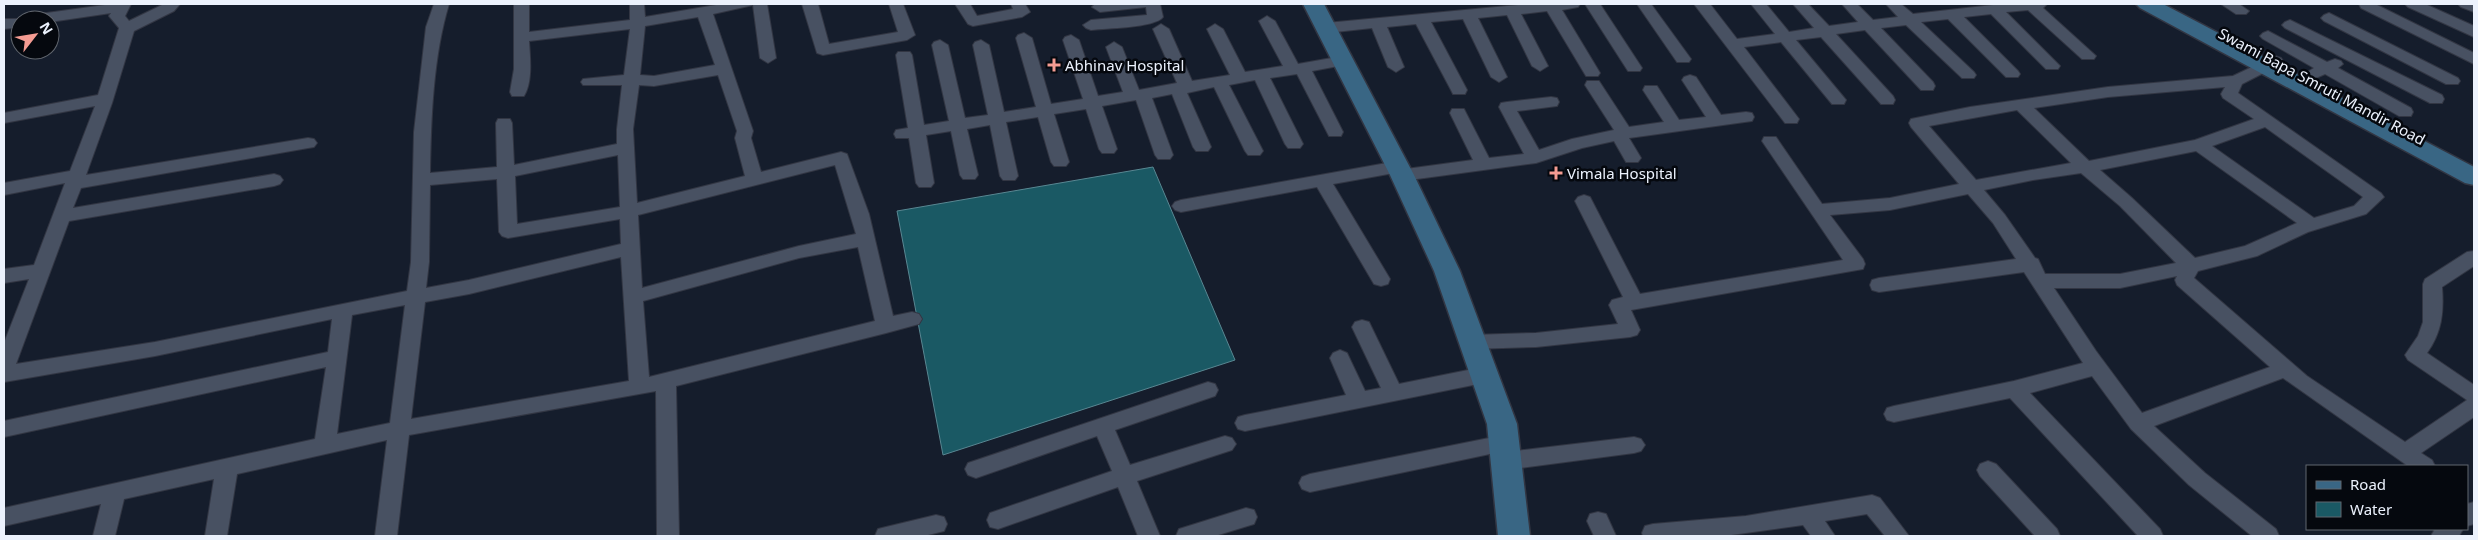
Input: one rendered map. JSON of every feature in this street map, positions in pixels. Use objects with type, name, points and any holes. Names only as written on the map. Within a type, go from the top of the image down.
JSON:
[{"type":"street","points":[[4,369],[105,99],[127,28],[169,8],[172,4]]},
{"type":"street","points":[[386,536],[420,262],[422,132],[434,27],[441,4]]},
{"type":"street","points":[[518,92],[522,69],[521,4]]},
{"type":"street","points":[[637,4],[638,23],[625,129],[630,248],[640,387]]},
{"type":"street","points":[[521,37],[554,35],[638,23],[746,4]]},
{"type":"street","points":[[760,4],[768,58]]},
{"type":"street","points":[[810,4],[823,50],[908,35],[896,4]]},
{"type":"street","points":[[963,4],[973,21],[1022,12],[1018,4]]},
{"type":"street","points":[[1100,7],[1141,4]]},
{"type":"street","points":[[1090,25],[1150,20],[1155,17],[1153,4]]},
{"type":"street","points":[[1313,4],[1400,171],[1447,271],[1502,424],[1514,536]]},
{"type":"street","points":[[1326,28],[1573,4]]},
{"type":"street","points":[[1593,4],[1634,68]]},
{"type":"street","points":[[1644,4],[1683,58]]},
{"type":"street","points":[[1702,4],[1735,44],[1791,119]]},
{"type":"street","points":[[1758,4],[1838,100]]},
{"type":"street","points":[[1800,4],[1887,100]]},
{"type":"street","points":[[1849,4],[1927,86]]},
{"type":"street","points":[[1893,4],[1968,75]]},
{"type":"street","points":[[1930,4],[1947,14],[2012,74]]},
{"type":"street","points":[[1735,44],[1910,20],[1970,8],[1994,9],[2035,4],[2088,56]]},
{"type":"street","points":[[2147,4],[2270,64],[2474,177]]},
{"type":"street","name":"Swami Bapa Smruti Mandir Road","points":[[2169,4],[2270,64],[2316,73],[2474,167]]},
{"type":"street","points":[[2413,4],[2474,32]]},
{"type":"street","points":[[2466,4],[2474,8]]},
{"type":"street","points":[[2366,5],[2474,59]]},
{"type":"street","points":[[123,6],[117,16],[127,28]]},
{"type":"street","points":[[60,16],[123,6]]},
{"type":"street","points":[[1552,6],[1632,158]]},
{"type":"street","points":[[1994,9],[2052,66]]},
{"type":"street","points":[[1512,10],[1540,66]]},
{"type":"street","points":[[704,11],[744,131],[743,138],[754,179]]},
{"type":"street","points":[[1468,14],[1499,77]]},
{"type":"street","points":[[2329,18],[2452,81]]},
{"type":"street","points":[[1421,19],[1459,90]]},
{"type":"street","points":[[1267,21],[1335,132]]},
{"type":"street","points":[[1378,23],[1396,67]]},
{"type":"street","points":[[2290,25],[2436,100]]},
{"type":"street","points":[[1215,29],[1240,79]]},
{"type":"street","points":[[1161,30],[1202,147]]},
{"type":"street","points":[[2268,36],[2316,73],[2405,112]]},
{"type":"street","points":[[1024,38],[1060,162]]},
{"type":"street","points":[[1071,40],[1108,149]]},
{"type":"street","points":[[2316,73],[2379,44]]},
{"type":"street","points":[[940,45],[969,175]]},
{"type":"street","points":[[981,45],[1009,176]]},
{"type":"street","points":[[1114,47],[1164,155]]},
{"type":"street","points":[[904,55],[910,133],[925,183]]},
{"type":"street","points":[[910,133],[1343,61]]},
{"type":"street","points":[[2268,536],[2198,480],[2138,423],[2097,367],[2031,264],[1999,219],[1917,123],[2159,86],[2236,81],[2270,64]]},
{"type":"street","points":[[589,82],[631,79],[654,81],[722,69]]},
{"type":"street","points":[[1261,75],[1294,144]]},
{"type":"street","points":[[1690,80],[1717,121]]},
{"type":"street","points":[[2042,282],[2120,281],[2250,251],[2312,225],[2360,210],[2374,197],[2229,94],[2236,81]]},
{"type":"street","points":[[1220,82],[1254,151]]},
{"type":"street","points":[[1651,90],[1676,127]]},
{"type":"street","points":[[6,121],[105,99]]},
{"type":"street","points":[[1534,157],[1507,107],[1551,102]]},
{"type":"street","points":[[2022,106],[2085,167],[2126,202],[2191,266]]},
{"type":"street","points":[[1458,113],[1484,165]]},
{"type":"street","points":[[1182,206],[1322,181],[1400,171],[1484,165],[1534,157],[1558,148],[1621,134],[1746,117]]},
{"type":"street","points":[[1818,210],[1890,204],[1971,186],[2178,151],[2230,137],[2265,120]]},
{"type":"street","points":[[504,123],[508,232],[628,211],[841,158],[866,239],[886,326]]},
{"type":"street","points":[[1471,342],[1536,340],[1630,330],[1619,306],[1856,264],[1770,140]]},
{"type":"street","points":[[4,189],[308,143]]},
{"type":"street","points":[[2198,146],[2312,225]]},
{"type":"street","points":[[421,180],[506,172],[626,148]]},
{"type":"street","points":[[62,216],[274,180]]},
{"type":"street","points":[[1322,181],[1381,279]]},
{"type":"street","points":[[1584,202],[1635,303]]},
{"type":"street","points":[[633,297],[800,252],[866,239]]},
{"type":"street","points":[[4,374],[154,350],[343,312],[362,306],[415,298],[500,281],[532,270],[630,248]]},
{"type":"street","points":[[2474,257],[2432,284],[2434,313],[2432,328],[2426,341],[2415,355],[2474,395]]},
{"type":"street","points":[[1879,285],[2031,264]]},
{"type":"street","points":[[2191,266],[2184,280],[2286,369],[2300,381],[2423,465]]},
{"type":"street","points":[[4,276],[41,270]]},
{"type":"street","points":[[325,446],[343,312]]},
{"type":"street","points":[[4,518],[398,430],[640,387],[912,319]]},
{"type":"street","points":[[1362,327],[1394,394]]},
{"type":"street","points":[[4,430],[338,357]]},
{"type":"street","points":[[1340,358],[1359,401]]},
{"type":"street","points":[[1894,414],[2014,389],[2097,367]]},
{"type":"street","points":[[2138,423],[2286,369]]},
{"type":"street","points":[[1245,423],[1483,375]]},
{"type":"street","points":[[666,381],[668,536]]},
{"type":"street","points":[[2014,389],[2152,536]]},
{"type":"street","points":[[976,468],[1208,390]]},
{"type":"street","points":[[2406,453],[2474,406]]},
{"type":"street","points":[[1103,425],[1148,536]]},
{"type":"street","points":[[998,520],[1124,476],[1225,444]]},
{"type":"street","points":[[1310,483],[1505,452],[1634,445]]},
{"type":"street","points":[[216,536],[227,468]]},
{"type":"street","points":[[1988,470],[2049,536]]},
{"type":"street","points":[[104,536],[115,493]]},
{"type":"street","points":[[1654,536],[1653,534],[1746,525],[1872,504],[1898,536]]},
{"type":"street","points":[[1808,515],[1824,536]]},
{"type":"street","points":[[1187,536],[1246,517]]},
{"type":"street","points":[[886,536],[936,524]]},
{"type":"water","points":[[1153,167],[1235,360],[943,455],[897,211]]},
{"type":"place","name":"Abhinav Hospital","points":[[1054,65]]},
{"type":"place","name":"Vimala Hospital","points":[[1556,173]]}]
